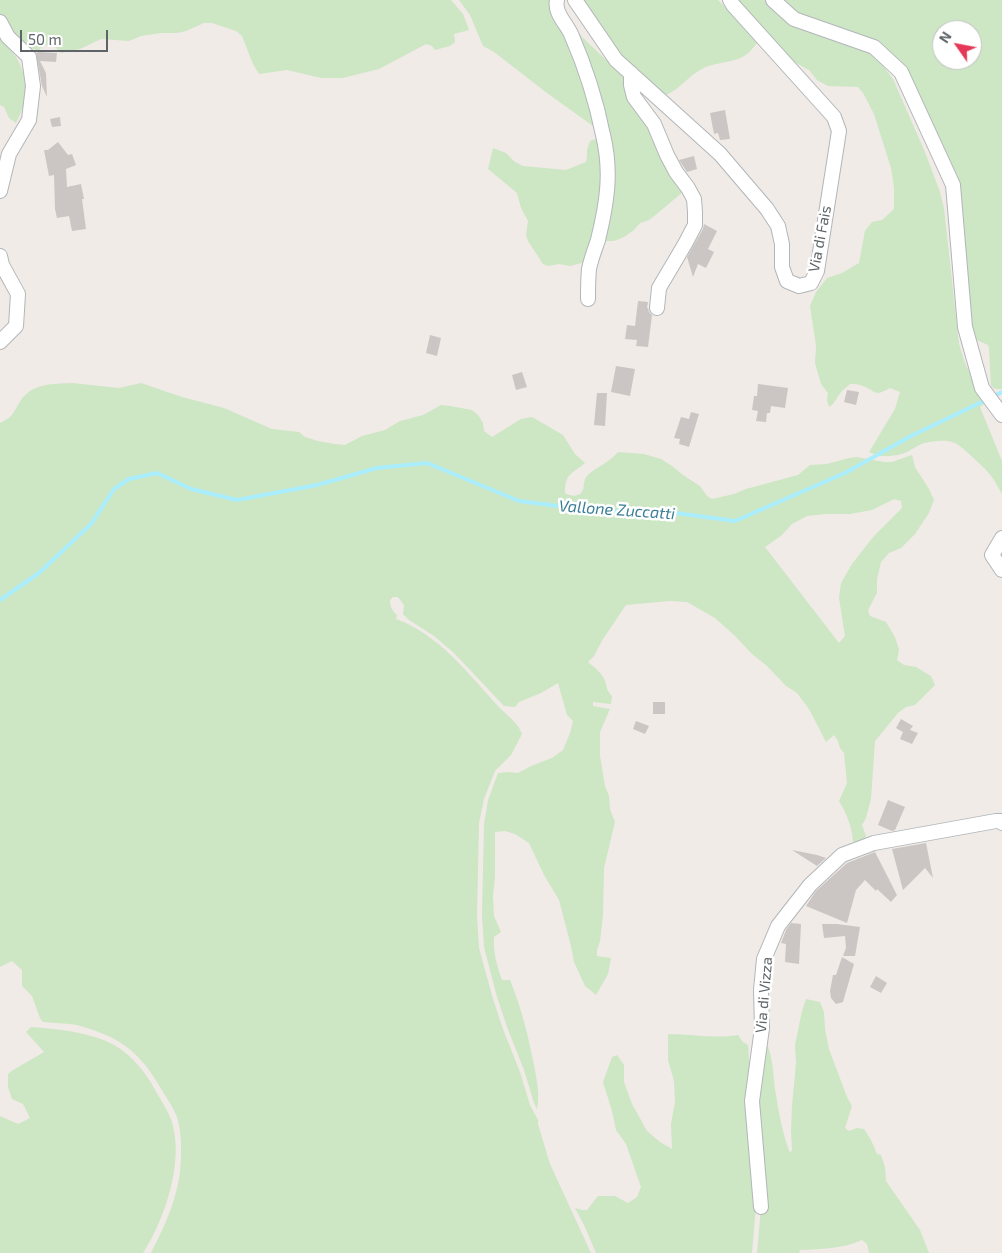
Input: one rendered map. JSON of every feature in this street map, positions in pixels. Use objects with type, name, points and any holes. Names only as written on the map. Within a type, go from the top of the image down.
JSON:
[{"type":"street","points":[[557,0],[557,11],[571,34],[591,86],[604,136],[608,176],[607,201],[590,268],[588,300]]},
{"type":"street","name":"Via di Fais","points":[[575,0],[616,60],[720,154],[766,209],[778,226],[782,244],[782,267],[787,281],[799,286],[811,283],[817,271],[839,131],[834,117],[730,0]]},
{"type":"street","points":[[773,0],[794,18],[874,47],[901,72],[953,185],[964,327],[983,390],[998,410]]},
{"type":"street","points":[[0,22],[8,37],[29,58],[33,86],[29,120],[9,154],[0,191]]},
{"type":"street","points":[[631,74],[634,97],[654,124],[676,172],[694,199],[695,225],[659,288],[656,308]]},
{"type":"street","points":[[0,256],[2,265],[18,294],[16,326],[0,342]]},
{"type":"street","points":[[1002,538],[992,555],[1002,570]]},
{"type":"street","name":"Via di Vizza","points":[[761,1207],[752,1101],[762,1028],[761,990],[764,960],[778,926],[810,885],[842,855],[874,843],[996,821],[1001,821],[1002,823]]},
{"type":"green space","points":[[0,0],[451,0],[463,14],[469,30],[454,34],[455,42],[450,46],[435,50],[432,46],[426,44],[379,69],[343,78],[321,78],[287,70],[259,74],[242,36],[236,31],[212,23],[204,23],[177,33],[141,36],[129,41],[101,39],[80,49],[61,53],[55,47],[44,45],[38,51],[17,45],[0,27]]},
{"type":"green space","points":[[459,0],[551,0],[562,25],[600,131],[494,52],[483,46],[470,15]]},
{"type":"green space","points":[[581,0],[718,0],[758,42],[742,57],[707,66],[668,94],[659,98],[611,53]]},
{"type":"green space","points":[[731,0],[766,0],[770,6],[861,48],[875,57],[893,79],[925,152],[940,192],[944,208],[959,344],[965,363],[984,404],[980,407],[1002,461],[1002,494],[986,470],[963,449],[952,442],[924,443],[907,452],[893,456],[883,456],[869,452],[895,409],[900,392],[890,388],[876,393],[861,385],[850,384],[829,407],[828,393],[821,384],[815,363],[816,346],[810,306],[816,292],[827,278],[842,273],[859,263],[865,231],[872,222],[882,220],[894,209],[894,188],[891,168],[874,114],[858,87],[828,86],[817,80],[809,70],[781,55]]},
{"type":"green space","points":[[777,0],[1002,0],[1002,389],[995,389],[991,386],[988,345],[968,336],[953,197],[911,93],[867,40],[787,8]]},
{"type":"green space","points":[[561,2],[582,37],[624,77],[627,92],[646,121],[684,191],[649,220],[640,223],[624,237],[614,241],[606,241],[601,235],[611,188]]},
{"type":"green space","points":[[0,38],[16,57],[25,81],[25,98],[16,123],[9,118],[4,107],[0,105]]},
{"type":"green space","points":[[601,137],[605,187],[585,262],[570,266],[559,264],[548,266],[543,264],[528,241],[526,235],[528,221],[521,208],[517,193],[488,169],[493,148],[506,153],[515,162],[523,166],[566,170],[586,162],[590,141]]},
{"type":"green space","points":[[72,383],[119,388],[141,383],[182,397],[224,408],[272,429],[299,432],[305,437],[318,441],[345,445],[362,436],[385,430],[400,421],[423,415],[441,405],[472,410],[483,423],[484,431],[492,437],[521,419],[532,417],[563,435],[575,454],[585,463],[570,475],[566,481],[565,493],[572,496],[582,492],[587,476],[618,452],[644,454],[661,459],[700,486],[707,496],[712,499],[798,475],[810,465],[827,464],[857,457],[892,462],[912,455],[915,467],[934,500],[929,513],[915,534],[901,548],[889,553],[881,562],[877,579],[877,593],[868,610],[870,616],[886,622],[895,637],[899,650],[897,660],[904,665],[916,667],[931,676],[935,685],[915,705],[906,707],[898,713],[875,741],[871,799],[862,825],[866,836],[864,840],[853,842],[849,821],[839,801],[847,783],[844,753],[834,735],[826,742],[809,709],[797,693],[786,686],[715,618],[687,602],[670,601],[626,605],[594,656],[588,662],[602,675],[612,696],[611,704],[593,702],[593,706],[610,709],[600,732],[600,756],[610,809],[615,822],[604,868],[603,915],[597,950],[597,956],[611,958],[608,974],[596,995],[585,986],[574,962],[559,900],[544,875],[529,843],[515,834],[505,831],[495,832],[494,916],[501,932],[494,937],[495,954],[502,980],[510,980],[525,1024],[537,1084],[537,1109],[497,997],[484,947],[482,915],[484,824],[488,800],[498,773],[518,773],[552,758],[563,750],[573,721],[567,715],[558,683],[541,693],[519,702],[515,707],[504,706],[454,653],[403,614],[404,605],[398,597],[393,597],[390,600],[390,604],[397,615],[396,619],[425,634],[439,644],[515,722],[522,734],[511,755],[495,771],[484,799],[479,823],[477,915],[479,948],[493,999],[530,1105],[538,1120],[550,1164],[591,1253],[151,1253],[169,1215],[177,1190],[181,1163],[181,1136],[174,1110],[148,1068],[126,1046],[107,1035],[73,1024],[43,1022],[32,996],[22,986],[22,970],[12,961],[0,967],[0,423],[11,416],[21,400],[31,390],[51,384]],"holes":[[[894,499],[901,501],[902,508],[874,536],[852,564],[841,583],[839,598],[845,636],[839,643],[765,547],[782,535],[792,524],[807,516],[850,514],[872,510]]]},
{"type":"green space","points":[[806,999],[820,1002],[824,1012],[829,1049],[852,1106],[845,1128],[849,1131],[857,1128],[864,1129],[877,1154],[881,1155],[885,1167],[886,1181],[920,1230],[929,1253],[869,1253],[867,1244],[862,1240],[839,1247],[800,1250],[799,1253],[757,1253],[761,1207],[754,1039],[762,1038],[769,1049],[780,1117],[790,1153],[792,1150],[791,1131],[796,1063],[795,1045]]},
{"type":"green space","points":[[31,1027],[78,1033],[106,1041],[121,1049],[140,1067],[168,1113],[175,1138],[174,1172],[165,1207],[143,1253],[0,1253],[0,1116],[18,1124],[30,1118],[23,1104],[12,1099],[8,1087],[8,1074],[44,1052],[26,1032]]},
{"type":"green space","points":[[668,1034],[738,1035],[748,1045],[756,1206],[752,1253],[596,1253],[575,1208],[587,1210],[598,1196],[615,1196],[628,1203],[637,1197],[641,1187],[626,1144],[616,1130],[603,1082],[612,1057],[617,1055],[624,1065],[624,1082],[632,1104],[647,1131],[672,1149],[671,1124],[675,1101],[674,1081],[668,1060]]},
{"type":"building","points":[[36,53],[57,53],[56,62],[40,61],[46,73],[47,97],[42,86]]},
{"type":"building","points":[[725,110],[730,139],[720,140],[718,133],[714,134],[710,113]]},
{"type":"building","points":[[60,117],[61,126],[52,127],[50,119]]},
{"type":"building","points":[[58,142],[68,155],[72,154],[76,165],[66,169],[67,187],[81,184],[86,229],[72,231],[69,216],[57,218],[54,175],[49,176],[44,150],[48,150]]},
{"type":"building","points":[[694,156],[697,169],[687,172],[679,160]]},
{"type":"building","points":[[704,224],[717,231],[708,249],[714,252],[706,268],[698,264],[693,277],[687,257]]},
{"type":"building","points":[[638,301],[648,302],[647,308],[652,315],[648,347],[636,346],[637,340],[625,339],[627,325],[635,326]]},
{"type":"building","points":[[430,335],[441,338],[437,356],[426,353]]},
{"type":"building","points":[[616,366],[635,369],[630,396],[611,392]]},
{"type":"building","points":[[522,372],[527,387],[516,390],[512,375]]},
{"type":"building","points":[[758,384],[788,388],[785,408],[771,406],[770,413],[767,413],[766,422],[756,421],[758,411],[752,410],[754,396],[757,396]]},
{"type":"building","points":[[847,390],[859,392],[856,405],[844,402]]},
{"type":"building","points":[[597,393],[607,393],[605,426],[594,425]]},
{"type":"building","points":[[691,412],[699,414],[689,447],[679,444],[680,439],[674,438],[681,417],[689,419]]},
{"type":"building","points":[[653,702],[665,702],[665,714],[653,714]]},
{"type":"building","points":[[901,719],[913,726],[910,730],[918,733],[912,744],[900,739],[903,732],[896,728]]},
{"type":"building","points":[[636,721],[649,726],[645,734],[633,729]]},
{"type":"building","points":[[888,800],[905,807],[895,830],[892,831],[878,825]]},
{"type":"building","points":[[926,843],[933,878],[925,868],[903,890],[892,849]]},
{"type":"building","points":[[792,850],[817,855],[826,858],[817,866]]},
{"type":"building","points":[[875,852],[897,895],[891,902],[865,880],[856,890],[847,923],[806,906],[816,891],[847,863]]},
{"type":"building","points":[[791,923],[801,924],[799,964],[785,962],[786,944],[781,943]]},
{"type":"building","points":[[822,924],[860,927],[855,956],[843,956],[846,948],[845,936],[824,938]]},
{"type":"building","points":[[842,957],[854,964],[843,1002],[836,1004],[831,998],[830,991],[833,975],[836,975]]},
{"type":"building","points":[[876,976],[887,983],[881,993],[870,987]]},
{"type":"waterway","name":"Vallone Zuccatti","points":[[992,397],[1002,392]]},
{"type":"waterway","name":"Vallone Zuccatti","points":[[0,600],[39,573],[91,524],[114,489],[129,479],[157,473],[191,489],[237,500],[317,485],[377,468],[427,463],[519,501],[597,511],[661,511],[735,521],[845,473],[911,436],[986,400]]}]
